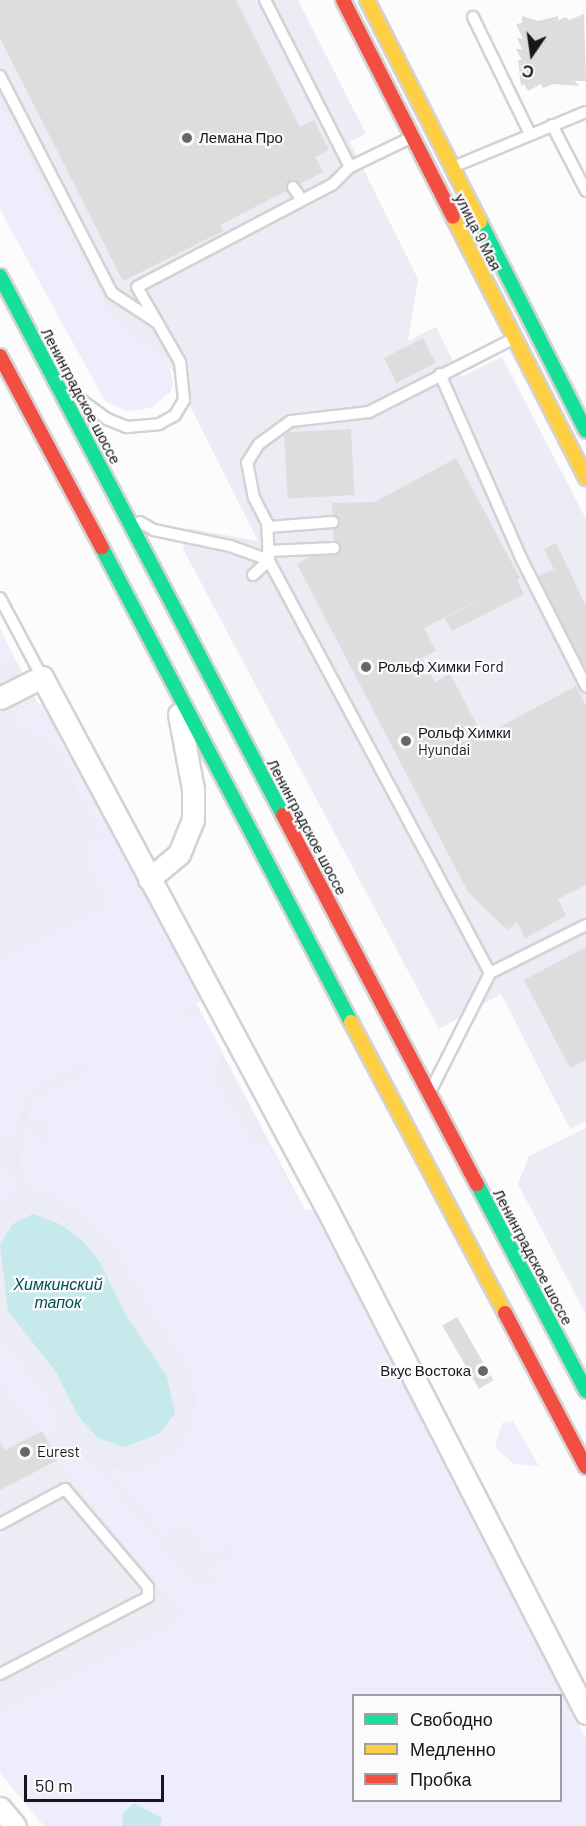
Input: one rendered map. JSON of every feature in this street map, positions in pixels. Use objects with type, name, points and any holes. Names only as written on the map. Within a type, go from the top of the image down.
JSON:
[{"type":"main road","name":"улица 9 Мая","points":[[343,0],[410,138],[586,478]]},
{"type":"main road","name":"улица 9 Мая","points":[[367,0],[450,168],[586,431]]},
{"type":"main road","name":"Ленинградское шоссе","points":[[0,276],[586,1391]]},
{"type":"main road","points":[[0,356],[586,1467]]},
{"type":"street","points":[[0,698],[42,677],[327,1208],[586,1713]]},
{"type":"street","points":[[149,879],[179,854],[193,820],[193,789],[174,687]]},
{"type":"street","points":[[0,1808],[15,1826]]},
{"type":"lane","points":[[265,0],[350,167]]},
{"type":"lane","points":[[473,17],[530,134]]},
{"type":"lane","points":[[0,76],[112,293],[158,323]]},
{"type":"lane","points":[[450,168],[586,112]]},
{"type":"lane","points":[[552,125],[586,191]]},
{"type":"lane","points":[[45,365],[87,406],[107,419],[127,427],[159,424],[175,415],[183,400],[180,362],[137,287],[163,267],[333,184],[350,167],[410,138]]},
{"type":"lane","points":[[293,187],[301,199]]},
{"type":"lane","points":[[490,973],[268,555],[268,527],[254,498],[247,463],[266,437],[291,421],[369,412],[514,338]]},
{"type":"lane","points":[[440,374],[521,558],[586,686]]},
{"type":"lane","points":[[123,513],[154,530],[268,555],[334,548]]},
{"type":"lane","points":[[268,527],[333,522]]},
{"type":"lane","points":[[253,575],[268,555]]},
{"type":"lane","points":[[0,598],[42,677]]},
{"type":"lane","points":[[429,1094],[490,973],[586,925]]},
{"type":"lane","points":[[0,1524],[65,1489],[148,1587],[148,1597],[0,1674]]},
{"type":"shaded area","points":[[0,0],[298,0],[366,134],[350,142],[418,279],[408,341],[436,327],[461,377],[502,357],[586,519],[586,1121],[570,1129],[501,994],[439,1029],[183,549],[187,528],[258,541],[167,360],[128,332],[105,305],[0,105]]},
{"type":"shaded area","points":[[0,105],[105,305],[128,332],[167,360],[173,381],[171,391],[151,408],[126,411],[105,401],[0,210]]},
{"type":"shaded area","points":[[0,628],[15,659],[0,668]]},
{"type":"shaded area","points":[[15,659],[384,1360],[330,1555],[0,1727],[0,668]]},
{"type":"shaded area","points":[[33,702],[48,706],[204,999],[180,1012],[187,1019],[201,1012],[222,1052],[216,1075],[251,1143],[269,1148],[300,1208],[316,1211],[399,1367],[586,1739],[586,1826],[161,1826],[162,1818],[144,1808],[122,1826],[44,1826],[0,1773],[0,1713],[185,1616],[60,1467],[52,1449],[63,1432],[71,1446],[96,1465],[195,1586],[215,1581],[208,1566],[232,1554],[227,1545],[206,1557],[188,1523],[164,1536],[107,1467],[140,1471],[166,1457],[181,1445],[190,1430],[196,1400],[189,1367],[151,1312],[108,1238],[59,1198],[29,1191],[20,1167],[24,1128],[39,1129],[34,1132],[40,1143],[51,1137],[42,1121],[27,1120],[33,1100],[88,1070],[86,1062],[27,1093],[11,1147],[0,1127],[0,959],[108,903],[87,862],[94,858],[87,845],[102,837],[47,733],[33,740],[24,724],[17,727],[11,715]]},
{"type":"shaded area","points":[[586,1128],[586,1315],[518,1184],[529,1156]]},
{"type":"shaded area","points":[[5,1168],[10,1170],[17,1192],[0,1203],[0,1171]]},
{"type":"shaded area","points":[[0,1338],[44,1391],[58,1423],[47,1440],[0,1383]]},
{"type":"shaded area","points":[[513,1421],[539,1466],[514,1464],[495,1447],[502,1423]]},
{"type":"water","name":"Химкинский тапок","points":[[33,1214],[60,1224],[82,1240],[99,1261],[125,1314],[167,1377],[175,1413],[159,1434],[123,1447],[98,1438],[78,1416],[56,1372],[8,1311],[0,1244],[13,1224]]},
{"type":"water","points":[[134,1803],[162,1818],[161,1826],[122,1826],[124,1812]]},
{"type":"building","name":"Лемана Про","points":[[0,0],[236,0],[300,127],[314,120],[329,150],[315,157],[323,172],[220,225],[223,231],[123,281],[0,38]]},
{"type":"building","points":[[584,14],[586,81],[575,81],[579,86],[553,84],[543,88],[541,84],[528,91],[524,84],[521,86],[518,60],[522,60],[516,49],[522,49],[517,38],[523,39],[516,24],[522,23],[522,16],[538,21],[558,16],[558,20],[566,17],[569,20]]},
{"type":"building","points":[[423,338],[436,363],[397,383],[384,358]]},
{"type":"building","points":[[351,429],[354,495],[288,498],[284,433]]},
{"type":"building","points":[[456,458],[520,578],[517,580],[524,594],[452,631],[445,618],[505,586],[424,628],[436,651],[422,658],[435,682],[450,674],[483,736],[576,686],[586,706],[586,885],[558,899],[566,916],[525,938],[517,922],[507,930],[468,892],[297,564],[322,550],[334,551],[332,503],[375,502]]},
{"type":"building","points":[[556,543],[586,606],[586,677],[537,577],[554,569],[544,549]]},
{"type":"building","points":[[586,947],[586,1060],[570,1068],[524,980]]},
{"type":"building","points":[[457,1317],[494,1380],[479,1389],[442,1326]]},
{"type":"building","points":[[42,1431],[58,1460],[0,1490],[0,1441],[5,1450]]},
{"type":"traffic: fast","points":[[480,222],[586,431]]},
{"type":"traffic: fast","points":[[0,276],[283,815]]},
{"type":"traffic: fast","points":[[102,548],[351,1022]]},
{"type":"traffic: fast","points":[[477,1184],[586,1391]]},
{"type":"traffic: slow","points":[[367,0],[480,222]]},
{"type":"traffic: slow","points":[[453,217],[586,478]]},
{"type":"traffic: slow","points":[[351,1022],[505,1313]]},
{"type":"traffic: jam","points":[[343,0],[453,217]]},
{"type":"traffic: jam","points":[[0,356],[102,548]]},
{"type":"traffic: jam","points":[[283,815],[477,1184]]},
{"type":"traffic: jam","points":[[505,1313],[586,1467]]},
{"type":"place","name":"Лемана Про","points":[[187,138]]},
{"type":"place","name":"Рольф Химки Ford","points":[[366,667]]},
{"type":"place","name":"Рольф Химки Hyundai","points":[[406,741]]},
{"type":"place","name":"Вкус Востока","points":[[483,1371]]},
{"type":"place","name":"Eurest","points":[[25,1452]]}]
